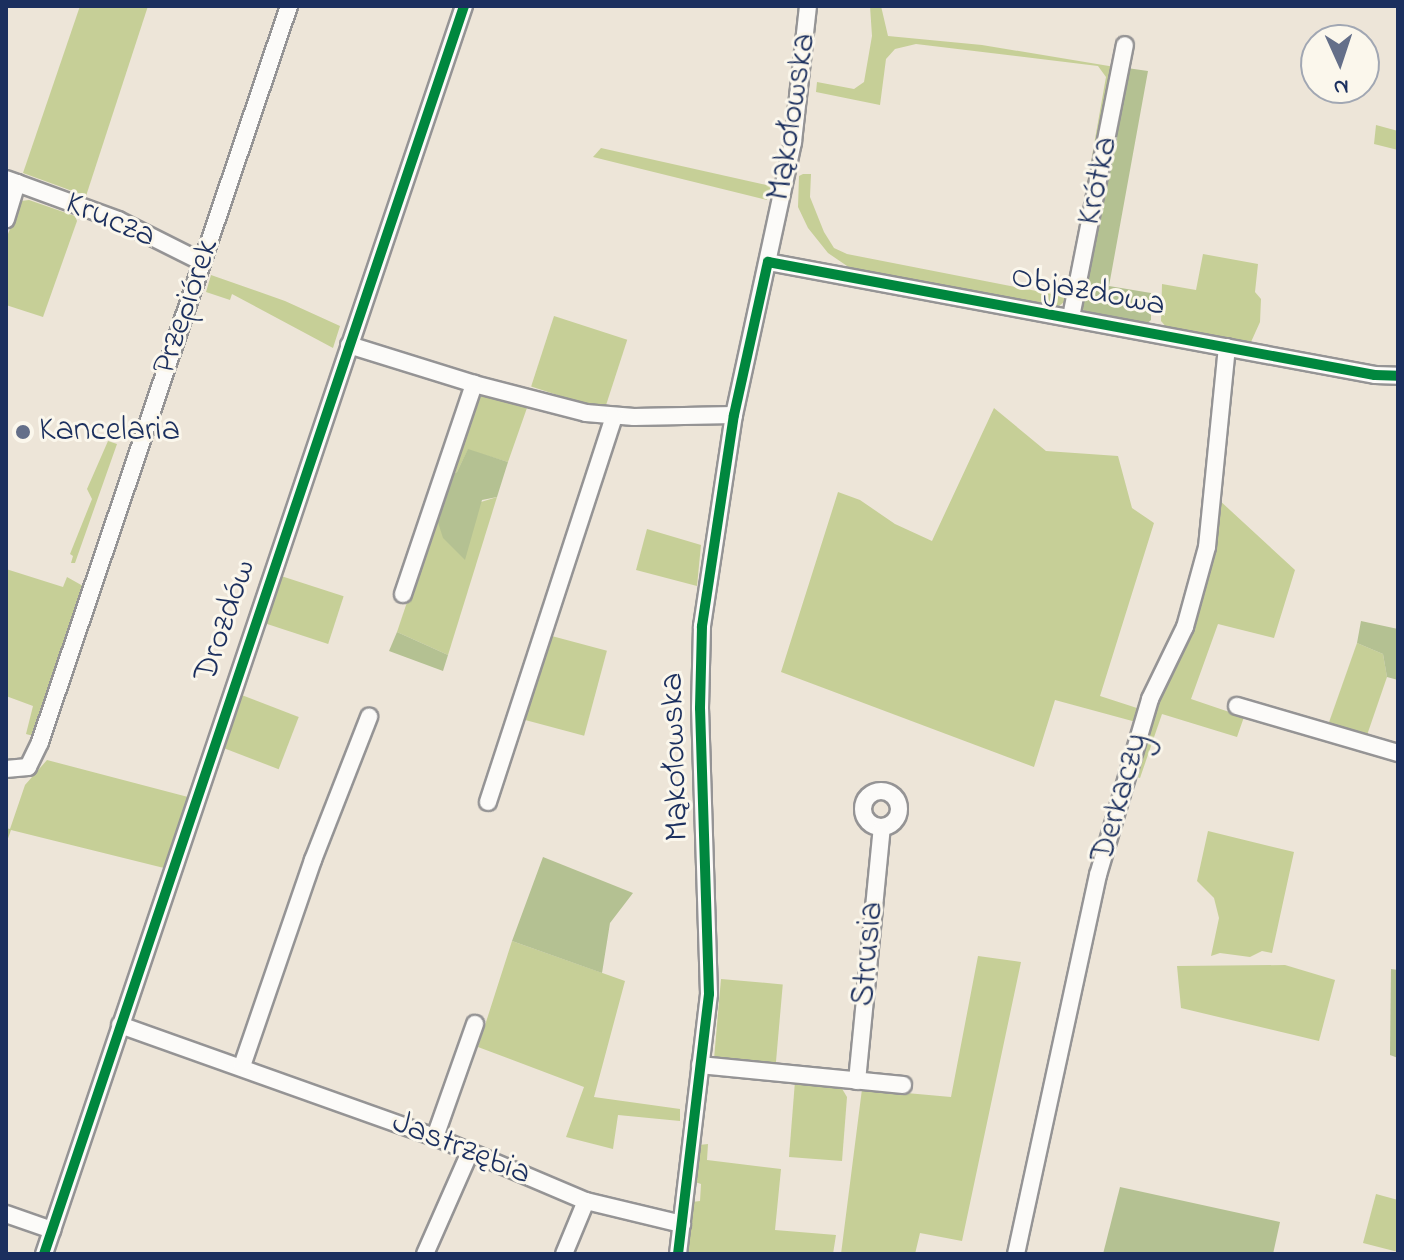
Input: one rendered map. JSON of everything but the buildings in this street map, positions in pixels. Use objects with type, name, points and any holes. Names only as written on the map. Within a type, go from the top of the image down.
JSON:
[{"type":"street","name":"Przepiórek","points":[[6,769],[25,770],[32,763],[289,6]]},
{"type":"street","name":"Drozdów","points":[[44,1254],[464,6]]},
{"type":"street","name":"Mąkołowska","points":[[678,1254],[710,952],[700,708],[702,626],[734,415],[795,128],[808,6]]},
{"type":"street","name":"Krótka","points":[[1071,317],[1125,45]]},
{"type":"street","name":"Krucza","points":[[11,181],[118,220],[202,262]]},
{"type":"street","points":[[6,219],[11,181]]},
{"type":"street","name":"Objazdowa","points":[[768,262],[1375,375],[1398,376]]},
{"type":"street","points":[[349,345],[474,384],[614,417],[734,415]]},
{"type":"street","name":"Derkaczy","points":[[1016,1254],[1050,1084],[1098,875],[1150,699],[1185,627],[1207,547],[1227,347]]},
{"type":"street","points":[[403,594],[474,384]]},
{"type":"street","points":[[488,802],[614,417]]},
{"type":"street","points":[[1237,706],[1398,753]]},
{"type":"street","points":[[242,1066],[313,860],[369,717]]},
{"type":"street","name":"Strusia","points":[[857,1081],[882,827]]},
{"type":"street","points":[[435,1137],[475,1024]]},
{"type":"street","name":"Jastrzębia","points":[[120,1025],[435,1137],[586,1201],[682,1224]]},
{"type":"street","points":[[700,1065],[903,1085]]},
{"type":"street","points":[[425,1254],[470,1152]]},
{"type":"street","points":[[564,1254],[586,1201]]},
{"type":"street","points":[[6,1214],[52,1230]]},
{"type":"green space","points":[[80,6],[148,6],[86,196],[23,173]]},
{"type":"green space","points":[[870,6],[881,6],[888,36],[982,45],[1115,67],[1068,299],[1059,306],[876,276],[850,268],[828,253],[808,228],[798,207],[799,176],[803,174],[811,174],[810,197],[824,232],[834,248],[847,254],[1062,296],[1069,286],[1106,77],[1098,66],[916,44],[895,49],[886,59],[880,105],[816,92],[817,82],[854,89],[864,82],[872,36]]},
{"type":"green space","points":[[1127,68],[1148,71],[1109,286],[1151,293],[1151,320],[1145,325],[1090,314],[1082,309]]},
{"type":"green space","points":[[1376,125],[1398,131],[1398,150],[1374,144]]},
{"type":"green space","points":[[601,148],[771,186],[767,200],[593,157]]},
{"type":"green space","points":[[29,200],[75,216],[77,221],[43,317],[6,305],[6,239],[21,201]]},
{"type":"green space","points":[[1203,254],[1258,264],[1255,292],[1261,299],[1260,322],[1251,342],[1168,329],[1161,321],[1162,284],[1196,290]]},
{"type":"green space","points":[[211,275],[285,301],[340,326],[333,348],[232,294],[230,300],[206,292]]},
{"type":"green space","points":[[554,316],[627,340],[604,410],[531,386]]},
{"type":"green space","points":[[480,392],[528,405],[508,462],[468,450],[457,472],[446,477]]},
{"type":"green space","points":[[994,408],[1046,451],[1118,456],[1132,508],[1154,523],[1100,696],[1140,709],[1136,722],[1055,700],[1034,767],[781,672],[838,492],[860,500],[895,524],[932,541]]},
{"type":"green space","points":[[108,441],[117,444],[75,563],[71,563],[73,556],[70,554],[92,499],[87,489]]},
{"type":"green space","points":[[468,449],[508,462],[497,497],[482,500],[465,560],[443,538],[436,516],[446,477],[457,472]]},
{"type":"green space","points":[[497,497],[448,655],[397,632],[436,516]]},
{"type":"green space","points":[[1218,499],[1295,570],[1274,638],[1218,624],[1191,699],[1244,717],[1237,737],[1162,714],[1140,778],[1132,776]]},
{"type":"green space","points":[[647,529],[701,545],[697,586],[636,570]]},
{"type":"green space","points":[[6,569],[63,587],[67,577],[83,586],[37,737],[26,734],[33,706],[6,696]]},
{"type":"green space","points":[[278,575],[344,596],[328,644],[263,623]]},
{"type":"green space","points":[[1361,621],[1398,629],[1398,680],[1387,677],[1383,654],[1357,643]]},
{"type":"green space","points":[[397,632],[448,655],[443,671],[389,651]]},
{"type":"green space","points":[[548,635],[607,651],[584,736],[525,720]]},
{"type":"green space","points":[[1357,643],[1383,654],[1387,677],[1366,738],[1327,728]]},
{"type":"green space","points":[[239,694],[299,717],[279,769],[219,746]]},
{"type":"green space","points":[[47,760],[188,797],[164,868],[11,830],[6,844],[6,828],[10,829],[25,785]]},
{"type":"green space","points":[[1208,831],[1294,852],[1272,953],[1262,951],[1250,957],[1220,953],[1211,956],[1219,918],[1214,898],[1197,881]]},
{"type":"green space","points":[[543,857],[633,893],[610,923],[602,973],[512,941]]},
{"type":"green space","points":[[512,941],[625,981],[594,1097],[680,1109],[680,1121],[618,1115],[613,1149],[566,1137],[584,1087],[478,1047]]},
{"type":"green space","points":[[978,956],[1021,962],[962,1241],[920,1233],[915,1254],[841,1254],[862,1089],[951,1097]]},
{"type":"green space","points":[[1285,965],[1335,980],[1319,1041],[1181,1008],[1177,966]]},
{"type":"green space","points":[[1391,969],[1398,970],[1398,1058],[1390,1055]]},
{"type":"green space","points":[[721,979],[783,984],[776,1063],[714,1058]]},
{"type":"green space","points":[[795,1081],[841,1087],[847,1097],[842,1161],[789,1157]]},
{"type":"green space","points":[[708,1144],[707,1160],[781,1169],[775,1230],[836,1235],[833,1254],[688,1254],[692,1202],[700,1201],[701,1184],[695,1182],[699,1145]]},
{"type":"green space","points":[[1120,1187],[1280,1222],[1273,1254],[1103,1254]]},
{"type":"green space","points":[[1376,1194],[1398,1200],[1398,1252],[1363,1243]]},
{"type":"cycle path","points":[[44,1254],[464,6]]},
{"type":"cycle path","points":[[678,1254],[709,994],[700,708],[702,626],[734,415],[768,262],[1375,375],[1398,376]]},
{"type":"place","name":"Kancelaria","points":[[23,432]]}]
